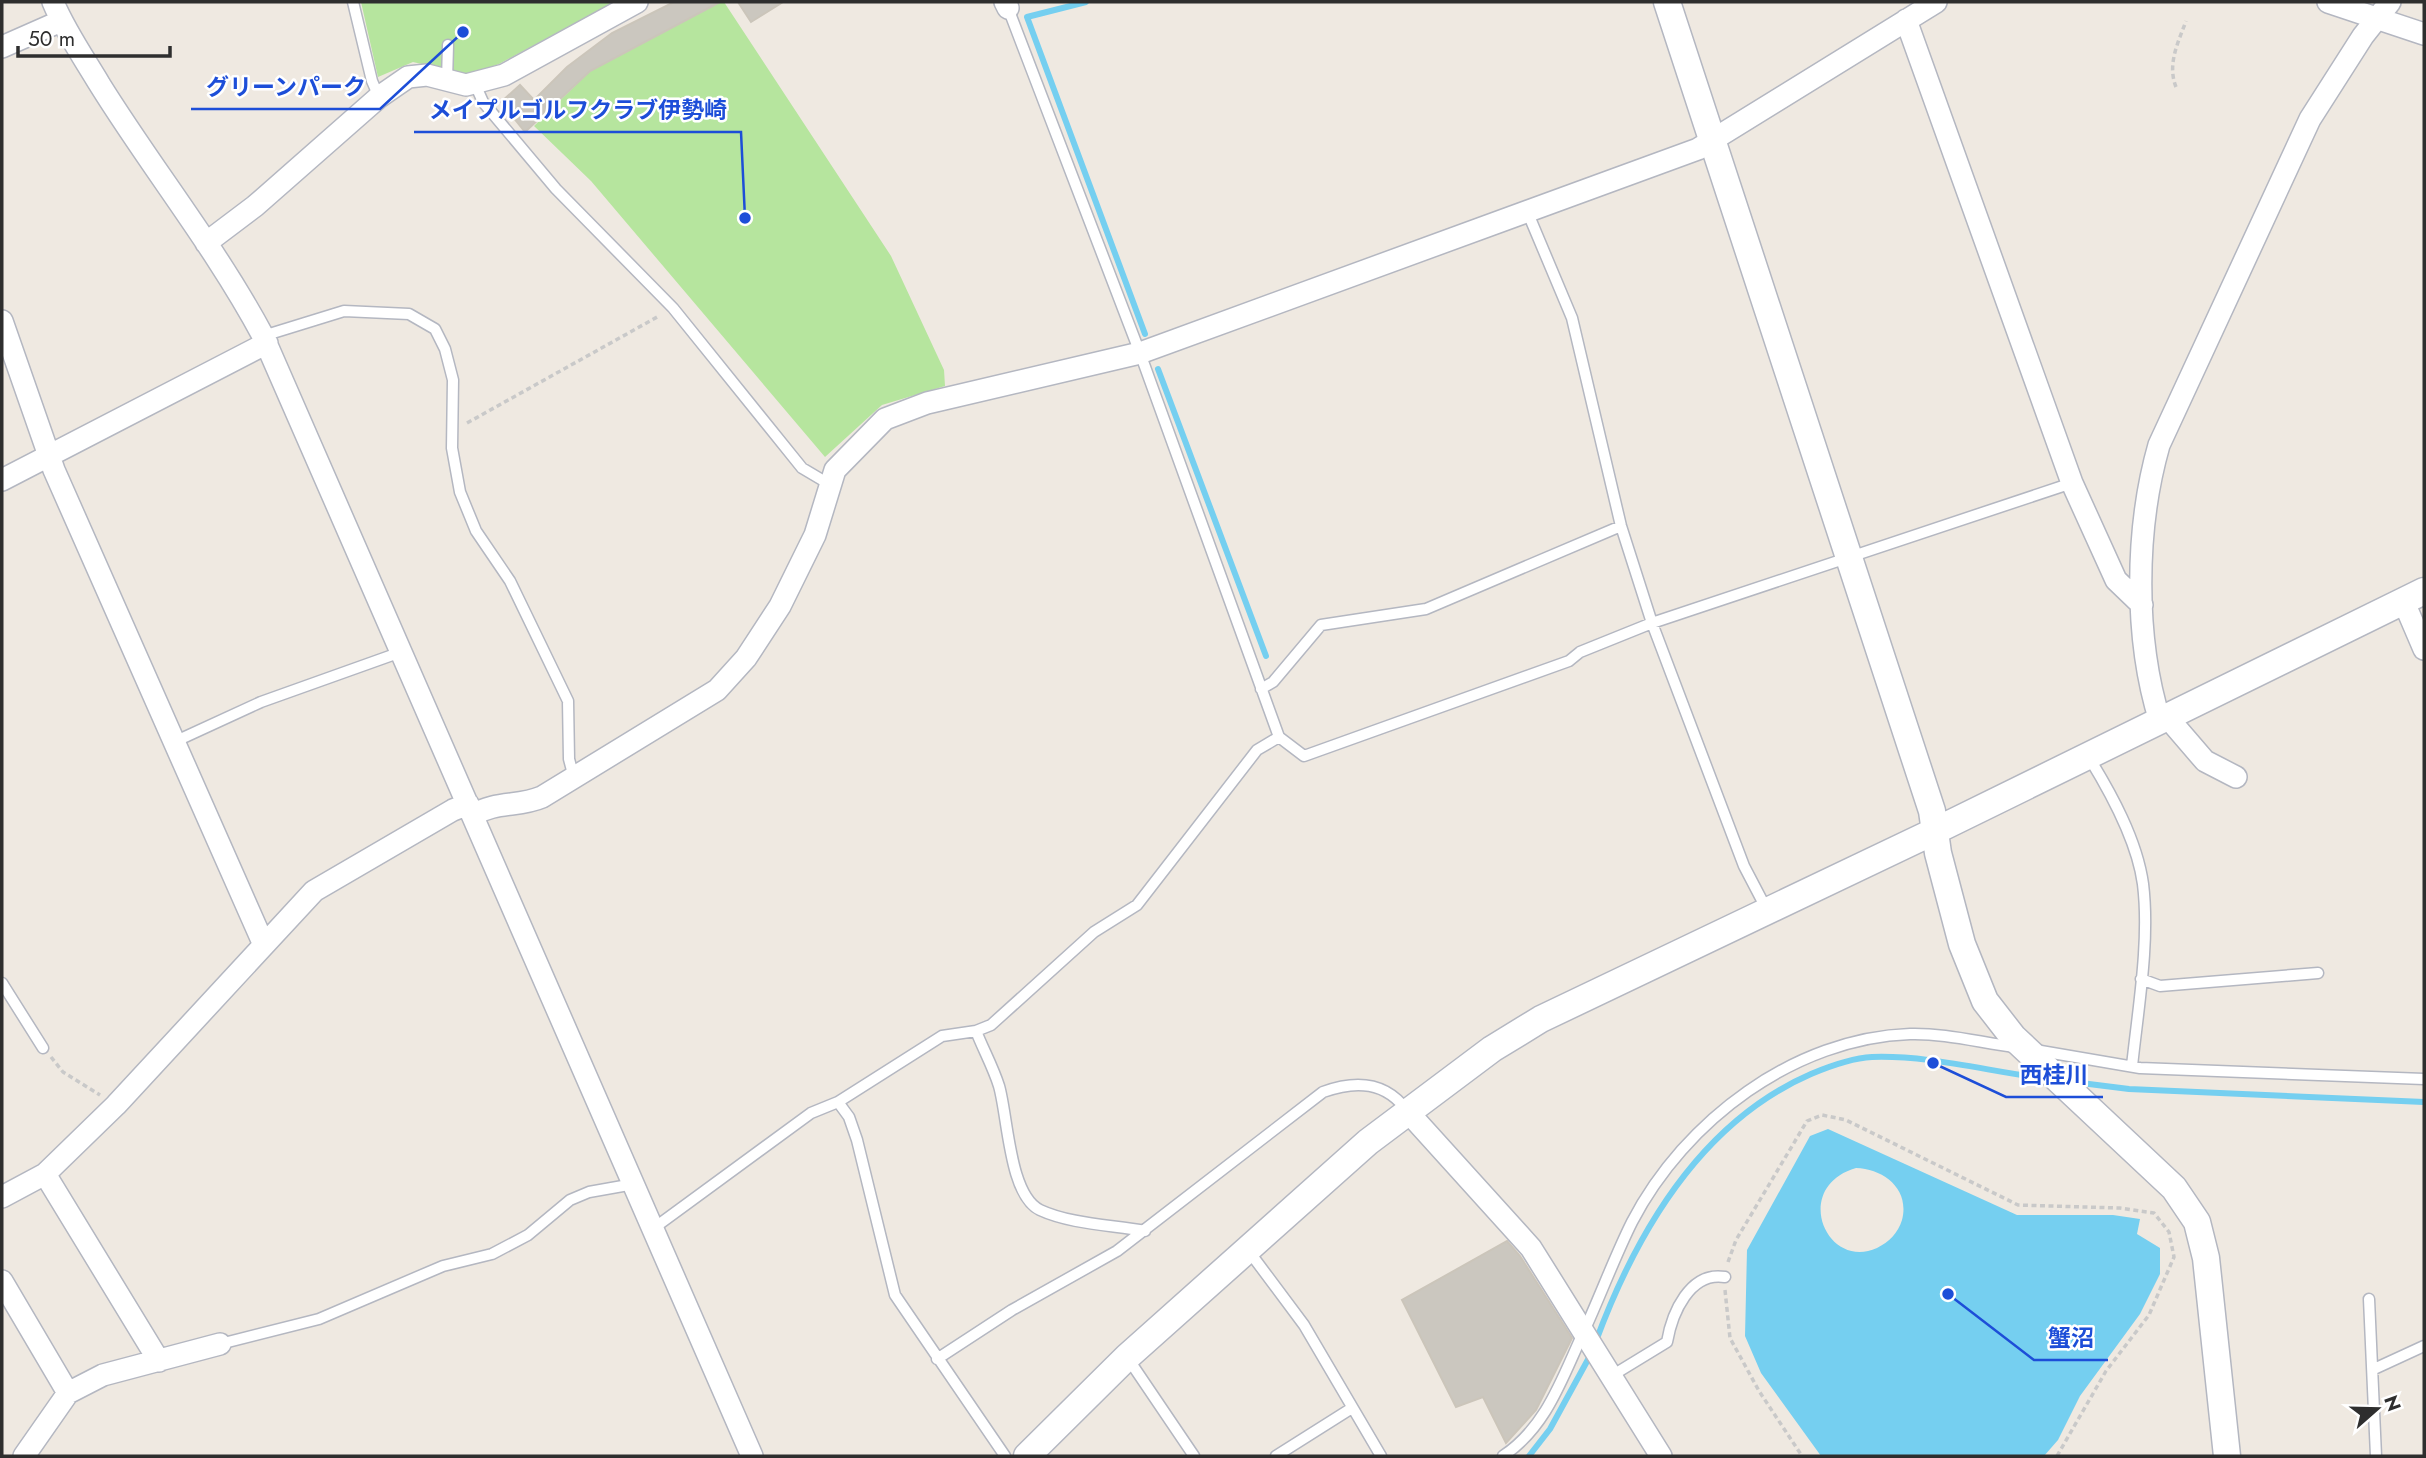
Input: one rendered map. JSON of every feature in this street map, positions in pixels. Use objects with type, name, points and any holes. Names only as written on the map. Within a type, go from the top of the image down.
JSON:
[{"type":"street","points":[[206,243],[254,206],[379,97],[408,77],[427,75],[475,84],[504,75],[637,2]]},
{"type":"street","points":[[1667,2],[1932,811],[1938,853],[1974,979],[1993,1012],[2030,1052],[2174,1188],[2197,1222],[2206,1258],[2227,1456]]},
{"type":"street","points":[[2,1197],[45,1174],[116,1105],[314,891],[453,810],[471,810],[498,804],[526,804],[574,778],[716,690],[732,676],[780,606],[803,562],[815,535],[829,484],[843,458],[870,431],[896,413],[1140,353],[1698,149],[1936,2]]},
{"type":"street","points":[[2328,2],[2424,34]]},
{"type":"street","points":[[2236,777],[2205,761],[2164,720],[2152,696],[2142,604],[2141,555],[2147,505],[2159,445],[2306,128],[2376,19],[2390,2]]},
{"type":"street","points":[[2,47],[57,11],[121,118],[206,243],[265,340],[752,1456]]},
{"type":"street","points":[[1906,20],[2072,483],[2116,580],[2142,604]]},
{"type":"street","points":[[2,321],[49,457],[264,945]]},
{"type":"street","points":[[2,480],[265,340]]},
{"type":"street","points":[[1027,1456],[1127,1357],[1247,1248],[1408,1112],[1492,1049],[1541,1019],[1935,831],[2414,596],[2424,649]]},
{"type":"street","points":[[1408,1112],[1519,1232],[1610,1371],[1661,1456]]},
{"type":"street","points":[[45,1174],[159,1361]]},
{"type":"street","points":[[2,1282],[68,1394]]},
{"type":"street","points":[[24,1456],[68,1394],[103,1375],[220,1344]]},
{"type":"lane","points":[[353,2],[379,97]]},
{"type":"lane","points":[[1007,5],[1140,353],[1279,737],[1304,756],[1569,661],[1580,652],[1652,623],[2072,483]]},
{"type":"lane","points":[[447,80],[448,45]]},
{"type":"lane","points":[[475,84],[483,102],[556,189],[673,308],[802,468],[829,484]]},
{"type":"lane","points":[[1527,211],[1572,318],[1621,526],[1652,623],[1744,866],[1767,910]]},
{"type":"lane","points":[[265,340],[344,311],[388,312],[424,320],[440,338],[453,380],[454,466],[468,513],[510,581],[568,701],[569,759],[574,778]]},
{"type":"lane","points":[[1261,689],[1273,682],[1321,625],[1426,610],[1621,526]]},
{"type":"lane","points":[[174,742],[261,702],[401,652]]},
{"type":"lane","points":[[654,1228],[811,1113],[838,1102],[942,1036],[976,1031],[991,1025],[1094,932],[1137,905],[1257,750],[1279,737]]},
{"type":"lane","points":[[2088,756],[2115,803],[2139,865],[2144,903],[2141,979],[2132,1066]]},
{"type":"lane","points":[[2141,979],[2160,986],[2318,973]]},
{"type":"lane","points":[[2,983],[43,1048]]},
{"type":"lane","points":[[976,1031],[998,1085],[1017,1180],[1025,1197],[1038,1209],[1059,1216],[1145,1231]]},
{"type":"lane","points":[[1503,1456],[1516,1448],[1555,1400],[1632,1222],[1653,1189],[1697,1134],[1766,1080],[1818,1051],[1872,1037],[1913,1034],[2132,1066],[2424,1079]]},
{"type":"lane","points":[[937,1359],[1001,1316],[1117,1251],[1145,1231],[1164,1212],[1323,1092],[1343,1085],[1372,1084],[1400,1101],[1408,1112]]},
{"type":"lane","points":[[838,1102],[849,1117],[857,1140],[895,1295],[1005,1456]]},
{"type":"lane","points":[[220,1344],[319,1320],[443,1266],[492,1254],[528,1235],[570,1200],[589,1192],[634,1184]]},
{"type":"lane","points":[[1247,1248],[1304,1325],[1381,1456]]},
{"type":"lane","points":[[1610,1371],[1667,1342],[1674,1313],[1701,1279],[1715,1275],[1725,1277]]},
{"type":"lane","points":[[2369,1298],[2376,1456]]},
{"type":"lane","points":[[2374,1369],[2424,1346]]},
{"type":"lane","points":[[1127,1357],[1194,1456]]},
{"type":"lane","points":[[1276,1456],[1352,1408]]},
{"type":"path","points":[[2176,87],[2171,74],[2186,21]]},
{"type":"path","points":[[453,427],[464,425],[673,308]]},
{"type":"path","points":[[43,1048],[63,1072],[116,1105]]},
{"type":"path","points":[[1802,1456],[1754,1382],[1730,1338],[1725,1277],[1736,1240],[1807,1121],[1822,1115],[1846,1120],[2018,1205],[2120,1208],[2154,1213],[2169,1232],[2174,1256],[2149,1315],[2106,1371],[2079,1424],[2057,1456]]},
{"type":"green space","points":[[361,2],[614,2],[499,64],[469,75],[413,62],[378,77]]},
{"type":"green space","points":[[724,2],[891,256],[944,370],[945,386],[882,405],[825,457],[591,181],[534,126],[590,71]]},
{"type":"water","points":[[1828,1129],[2017,1215],[2113,1215],[2140,1219],[2137,1234],[2160,1248],[2160,1274],[2140,1314],[2080,1396],[2058,1440],[2044,1456],[1821,1456],[1761,1373],[1745,1336],[1747,1250],[1810,1136]],"holes":[[[1856,1168],[1866,1169],[1892,1183],[1902,1199],[1903,1209],[1900,1225],[1889,1240],[1877,1248],[1859,1252],[1843,1248],[1831,1238],[1823,1224],[1821,1208],[1825,1192],[1836,1178]]]},
{"type":"building","points":[[674,2],[720,2],[590,71],[525,132],[501,102],[520,85],[534,100],[567,67],[612,33]]},
{"type":"building","points":[[738,2],[783,2],[751,22]]},
{"type":"building","points":[[1507,1241],[1520,1256],[1572,1338],[1536,1410],[1506,1443],[1483,1397],[1456,1407],[1402,1300]]},
{"type":"waterway","points":[[1086,2],[1027,17],[1145,334]]},
{"type":"waterway","points":[[1158,369],[1266,656]]},
{"type":"waterway","points":[[1596,1341],[1631,1260],[1677,1185],[1705,1151],[1736,1121],[1772,1095],[1826,1068],[1872,1057],[1936,1061],[2042,1078]]},
{"type":"waterway","points":[[2073,1082],[2129,1089],[2424,1102]]},
{"type":"waterway","points":[[1529,1456],[1550,1429],[1591,1354]]},
{"type":"place","name":"グリーンパーク","points":[[463,32]]},
{"type":"place","name":"メイプルゴルフクラブ伊勢崎","points":[[745,218]]},
{"type":"place","name":"西桂川","points":[[1933,1063]]},
{"type":"place","name":"蟹沼","points":[[1948,1294]]}]
